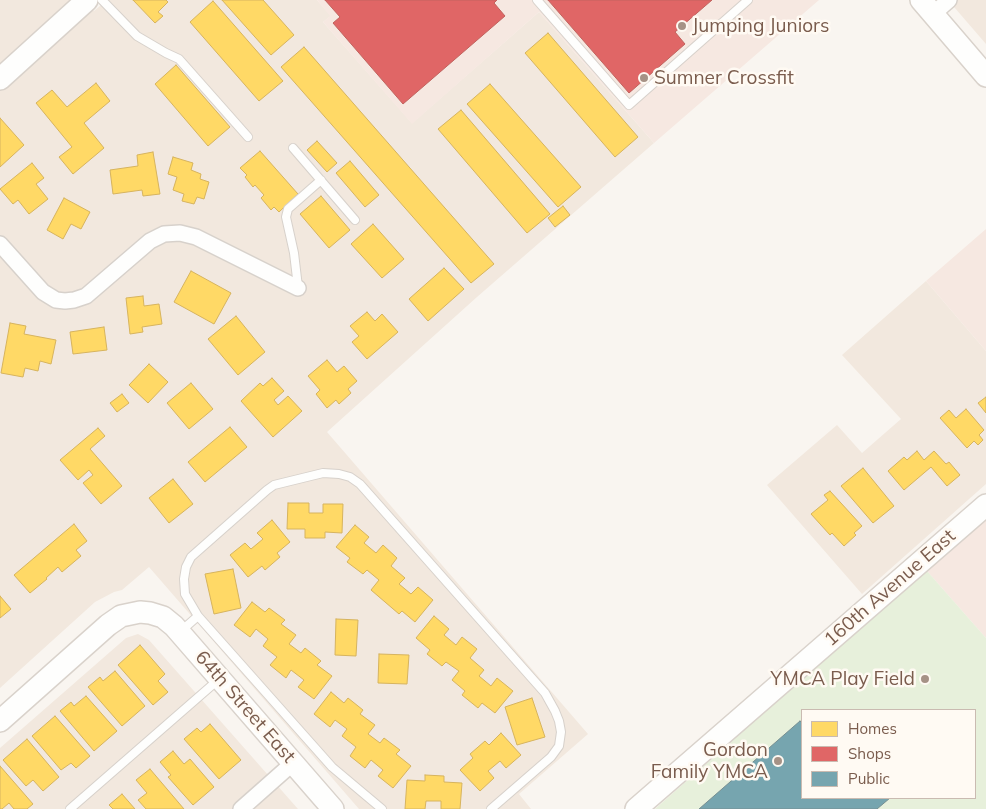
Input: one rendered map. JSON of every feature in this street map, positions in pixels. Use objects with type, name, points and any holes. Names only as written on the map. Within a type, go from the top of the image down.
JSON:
[{"type":"street","points":[[0,79],[87,0]]},
{"type":"street","points":[[949,0],[927,7],[986,76]]},
{"type":"street","points":[[0,244],[42,292],[56,300],[74,300],[86,296],[150,241],[164,234],[180,233],[196,237],[298,288]]},
{"type":"street","name":"160th Avenue East","points":[[636,809],[986,505]]},
{"type":"street","name":"64th Street East","points":[[0,721],[108,625],[121,616],[140,612],[150,613],[163,617],[174,626],[333,809]]},
{"type":"street","points":[[241,809],[293,763]]},
{"type":"lane","points":[[102,0],[137,36],[180,59],[248,136]]},
{"type":"lane","points":[[537,0],[628,104],[748,0]]},
{"type":"lane","points":[[292,148],[355,220]]},
{"type":"lane","points":[[298,288],[294,253],[286,217],[288,209],[321,180]]},
{"type":"lane","points":[[382,809],[332,767],[198,616],[185,594],[184,579],[190,558],[274,485],[323,473],[350,477],[360,484],[545,693],[560,721],[559,746],[552,757],[491,809]]},
{"type":"lane","points":[[180,633],[198,616]]},
{"type":"lane","points":[[70,809],[220,679]]},
{"type":"shaded area","points":[[0,0],[84,0],[94,11],[107,0],[317,0],[331,16],[323,22],[412,123],[539,12],[654,143],[477,297],[327,432],[588,734],[519,794],[531,809],[359,809],[149,567],[122,590],[95,602],[0,688]]},
{"type":"shaded area","points":[[317,0],[819,0],[654,143],[539,12],[412,124],[323,22],[330,16]]},
{"type":"shaded area","points":[[948,0],[986,0],[986,44]]},
{"type":"shaded area","points":[[986,229],[986,351],[926,281]]},
{"type":"shaded area","points":[[926,281],[986,351],[986,484],[862,594],[767,485],[837,425],[862,453],[901,419],[842,355]]},
{"type":"shaded area","points":[[986,519],[986,638],[927,571]]},
{"type":"shaded area","points":[[138,634],[149,640],[298,809],[0,809],[0,748],[126,638]]},
{"type":"green space","points":[[927,571],[986,638],[986,809],[655,809]]},
{"type":"building: Homes","points":[[133,0],[166,0],[168,2],[158,12],[163,16],[155,23]]},
{"type":"building: Homes","points":[[222,0],[263,0],[294,35],[271,55]]},
{"type":"building: Homes","points":[[213,1],[283,81],[259,101],[190,22]]},
{"type":"building: Homes","points":[[548,33],[638,137],[615,157],[525,53]]},
{"type":"building: Homes","points":[[304,47],[494,264],[471,283],[281,67]]},
{"type":"building: Homes","points":[[176,65],[230,127],[208,146],[155,84]]},
{"type":"building: Homes","points":[[96,83],[110,101],[84,123],[104,148],[73,174],[59,157],[72,147],[36,103],[52,90],[67,107]]},
{"type":"building: Homes","points":[[490,84],[581,187],[558,207],[467,104]]},
{"type":"building: Homes","points":[[461,110],[550,214],[527,233],[438,129]]},
{"type":"building: Homes","points":[[0,118],[24,145],[0,167]]},
{"type":"building: Homes","points":[[317,141],[337,163],[327,172],[307,150]]},
{"type":"building: Homes","points":[[260,151],[298,194],[279,212],[274,207],[271,210],[261,198],[264,195],[255,185],[253,187],[245,177],[247,175],[240,168]]},
{"type":"building: Homes","points":[[153,152],[160,194],[143,196],[142,190],[113,194],[110,170],[138,166],[137,155]]},
{"type":"building: Homes","points":[[173,157],[193,163],[191,170],[201,174],[200,179],[209,182],[204,199],[197,197],[194,204],[182,201],[184,194],[173,190],[177,177],[168,174]]},
{"type":"building: Homes","points":[[350,161],[379,195],[365,207],[336,173]]},
{"type":"building: Homes","points":[[32,163],[44,178],[36,184],[48,199],[29,214],[18,200],[13,204],[0,189]]},
{"type":"building: Homes","points":[[321,196],[350,230],[329,248],[300,214]]},
{"type":"building: Homes","points":[[64,198],[90,212],[81,229],[71,224],[63,239],[47,230]]},
{"type":"building: Homes","points":[[563,206],[570,215],[555,227],[548,218]]},
{"type":"building: Homes","points":[[373,224],[404,259],[382,278],[351,244]]},
{"type":"building: Homes","points":[[444,268],[464,289],[428,321],[409,299]]},
{"type":"building: Homes","points":[[191,271],[231,293],[214,324],[174,302]]},
{"type":"building: Homes","points":[[143,296],[144,306],[159,304],[162,324],[142,327],[143,332],[130,334],[126,298]]},
{"type":"building: Homes","points":[[367,312],[375,321],[382,314],[398,332],[367,359],[352,342],[359,336],[350,326]]},
{"type":"building: Homes","points":[[236,316],[265,352],[238,375],[208,339]]},
{"type":"building: Homes","points":[[10,323],[26,326],[24,334],[56,340],[51,364],[40,361],[38,371],[25,368],[23,377],[1,373]]},
{"type":"building: Homes","points":[[104,327],[107,350],[73,354],[70,332]]},
{"type":"building: Homes","points":[[327,360],[337,372],[344,366],[357,381],[348,389],[351,393],[339,404],[336,400],[327,408],[316,394],[320,390],[308,376]]},
{"type":"building: Homes","points":[[149,364],[168,382],[148,403],[129,385]]},
{"type":"building: Homes","points":[[272,378],[284,391],[274,400],[278,405],[288,396],[302,411],[273,437],[241,401],[260,383],[263,386]]},
{"type":"building: Homes","points":[[191,383],[213,409],[189,429],[167,403]]},
{"type":"building: Homes","points":[[122,394],[129,403],[117,412],[110,403]]},
{"type":"building: Homes","points":[[986,397],[986,413],[978,403]]},
{"type":"building: Homes","points":[[966,409],[984,430],[979,435],[983,440],[978,445],[974,441],[967,448],[940,418],[949,410],[956,418]]},
{"type":"building: Homes","points":[[230,427],[247,447],[205,482],[188,462]]},
{"type":"building: Homes","points":[[98,428],[105,436],[90,449],[122,486],[101,504],[83,483],[93,475],[89,470],[78,480],[60,460]]},
{"type":"building: Homes","points":[[917,451],[924,460],[934,451],[946,464],[949,462],[960,475],[947,486],[931,467],[904,490],[888,471],[904,457],[907,460]]},
{"type":"building: Homes","points":[[863,468],[894,506],[873,523],[841,486]]},
{"type":"building: Homes","points":[[173,479],[193,504],[169,523],[149,498]]},
{"type":"building: Homes","points":[[830,491],[862,526],[854,533],[856,535],[844,546],[832,533],[830,535],[811,514],[828,500],[824,495]]},
{"type":"building: Homes","points":[[288,503],[309,503],[309,513],[323,513],[323,504],[343,504],[342,533],[325,532],[325,538],[305,538],[305,529],[287,529]]},
{"type":"building: Homes","points":[[272,520],[290,542],[277,553],[280,557],[265,570],[262,566],[248,577],[230,555],[245,543],[251,549],[263,539],[257,533]]},
{"type":"building: Homes","points":[[74,524],[87,541],[76,550],[81,556],[62,572],[58,567],[30,593],[14,575]]},
{"type":"building: Homes","points":[[355,525],[369,537],[364,543],[376,553],[383,545],[397,558],[391,566],[405,578],[399,584],[411,594],[418,587],[433,600],[415,622],[402,611],[399,614],[371,590],[379,580],[367,570],[363,574],[347,562],[350,558],[336,547]]},
{"type":"building: Homes","points":[[233,569],[241,608],[214,614],[205,574]]},
{"type":"building: Homes","points":[[0,596],[11,609],[0,618]]},
{"type":"building: Homes","points":[[252,602],[265,612],[269,608],[285,620],[281,624],[296,635],[289,644],[301,653],[305,648],[321,661],[317,665],[332,676],[314,699],[298,687],[304,680],[291,670],[286,678],[270,665],[277,657],[263,646],[268,639],[256,629],[250,637],[234,625]]},
{"type":"building: Homes","points":[[434,616],[449,629],[444,635],[456,645],[462,637],[477,649],[470,658],[484,670],[479,676],[491,686],[497,678],[513,691],[495,713],[482,703],[478,708],[462,695],[465,691],[452,680],[459,671],[446,662],[442,666],[427,654],[430,650],[416,638]]},
{"type":"building: Homes","points":[[336,619],[358,620],[356,656],[335,655]]},
{"type":"building: Homes","points":[[140,645],[165,674],[158,681],[168,692],[153,705],[118,665]]},
{"type":"building: Homes","points":[[379,654],[409,655],[407,684],[378,683]]},
{"type":"building: Homes","points":[[115,671],[145,706],[122,726],[88,687],[100,677],[103,681]]},
{"type":"building: Homes","points":[[331,692],[344,703],[348,698],[363,710],[360,714],[375,725],[368,734],[380,743],[384,738],[400,750],[396,754],[411,766],[393,788],[378,776],[383,770],[371,760],[365,768],[350,756],[356,747],[342,736],[347,729],[335,720],[330,727],[314,714]]},
{"type":"building: Homes","points":[[86,696],[117,731],[94,751],[60,711],[71,702],[74,706]]},
{"type":"building: Homes","points":[[532,698],[545,737],[517,745],[505,707]]},
{"type":"building: Homes","points":[[55,716],[90,756],[76,768],[71,763],[61,770],[32,736]]},
{"type":"building: Homes","points":[[210,724],[241,760],[219,779],[184,739],[197,728],[201,732]]},
{"type":"building: Homes","points":[[501,733],[521,755],[506,768],[500,761],[488,771],[494,778],[480,791],[460,770],[473,758],[470,754],[485,741],[489,745]]},
{"type":"building: Homes","points":[[27,739],[59,777],[43,791],[33,780],[26,786],[3,760]]},
{"type":"building: Homes","points":[[173,751],[184,764],[190,759],[214,787],[193,805],[168,777],[171,775],[160,762]]},
{"type":"building: Homes","points":[[0,766],[33,804],[27,809],[14,809],[9,803],[0,809]]},
{"type":"building: Homes","points":[[150,769],[184,809],[146,809],[138,800],[147,793],[136,780]]},
{"type":"building: Homes","points":[[425,775],[444,776],[444,782],[462,783],[460,809],[441,809],[441,801],[426,801],[425,809],[405,809],[407,780],[425,781]]},
{"type":"building: Homes","points":[[122,794],[135,809],[113,809],[109,805]]},
{"type":"building: Shops","points":[[325,0],[497,0],[494,3],[505,16],[403,104],[333,23],[340,17]]},
{"type":"building: Shops","points":[[548,0],[712,0],[675,32],[685,44],[629,93]]},
{"type":"building: Public","name":"Gordon Family YMCA","points":[[800,721],[801,799],[889,799],[877,809],[699,809]]},
{"type":"place","name":"Jumping Juniors","points":[[682,26]]},
{"type":"place","name":"Sumner Crossfit","points":[[644,78]]},
{"type":"place","name":"YMCA Play Field","points":[[925,679]]},
{"type":"place","name":"Gordon Family YMCA","points":[[778,761]]}]
